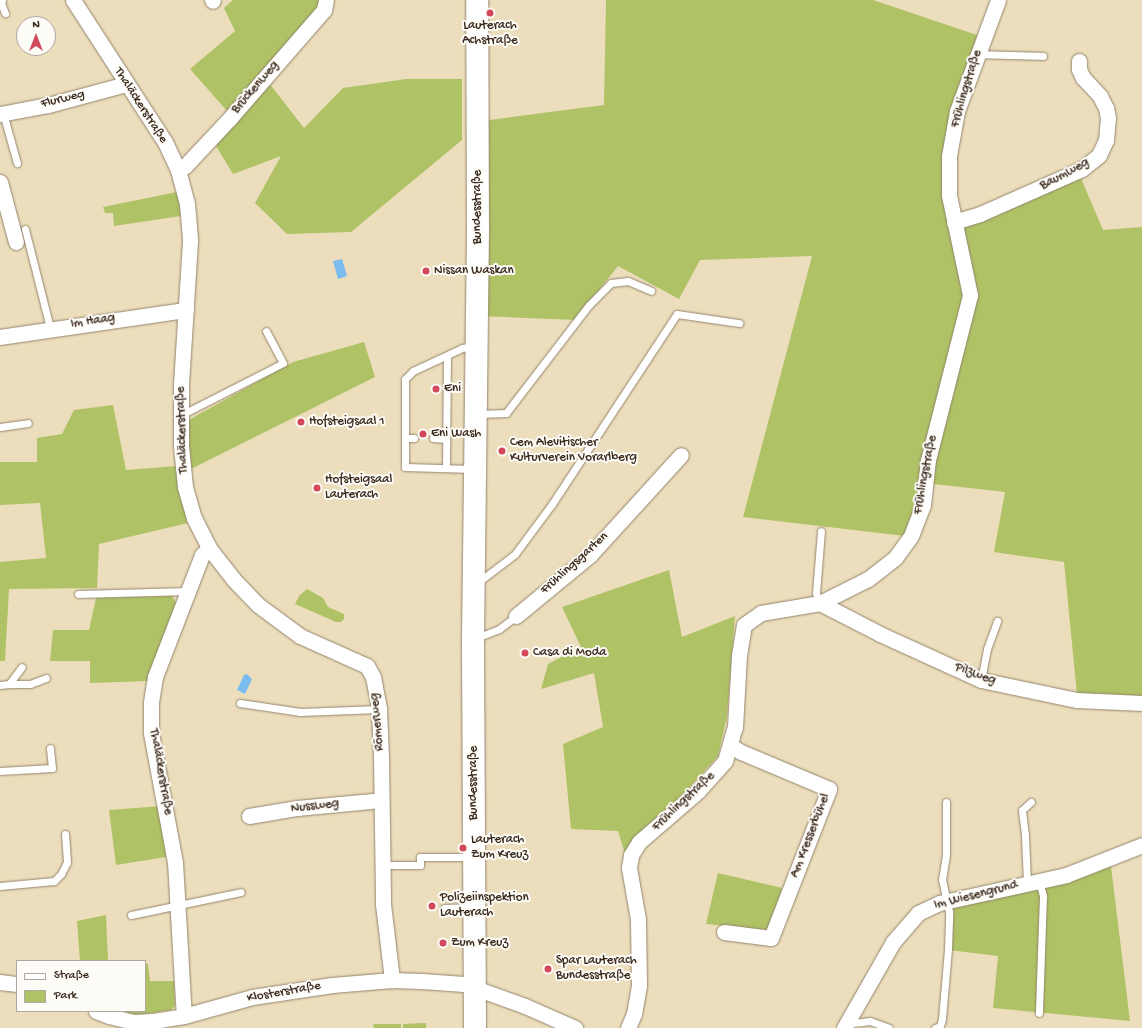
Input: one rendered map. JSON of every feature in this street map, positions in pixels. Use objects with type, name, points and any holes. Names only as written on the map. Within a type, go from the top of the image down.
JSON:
[{"type":"main road","name":"Bundesstraße","points":[[475,1028],[473,640],[477,345],[477,0]]},
{"type":"street","name":"Thaläckerstraße","points":[[73,0],[165,142],[178,170],[187,204],[190,241],[181,415],[181,446],[185,487],[194,518],[209,548],[202,555],[155,677],[151,703],[152,733],[173,848],[179,905],[184,1016]]},
{"type":"street","name":"Brückenweg","points":[[178,170],[185,166],[230,118],[324,10],[326,0]]},
{"type":"street","name":"Frühlingstraße","points":[[628,1028],[634,1014],[639,985],[638,919],[629,868],[631,855],[639,842],[703,786],[725,761],[731,746],[735,727],[739,656],[744,625],[761,613],[820,603],[868,579],[895,558],[911,536],[923,505],[928,460],[970,295],[949,195],[949,156],[957,111],[998,0]]},
{"type":"street","name":"Baumweg","points":[[954,222],[980,214],[1082,169],[1099,155],[1106,140],[1108,118],[1106,108],[1100,96],[1083,78],[1079,69],[1079,61]]},
{"type":"street","name":"Flurweg","points":[[2,114],[48,105],[126,84]]},
{"type":"street","points":[[0,182],[16,242]]},
{"type":"street","name":"Im Haag","points":[[0,337],[50,328],[186,310]]},
{"type":"street","name":"Frühlingsgarten","points":[[516,616],[590,555],[682,455]]},
{"type":"street","name":"Römerweg","points":[[209,548],[233,579],[258,605],[300,636],[367,666],[373,677],[378,709],[381,756],[382,866],[384,904],[392,980]]},
{"type":"street","name":"Pilzweg","points":[[820,603],[880,634],[981,680],[1077,700],[1142,703]]},
{"type":"street","name":"Am Kresserbühel","points":[[724,932],[772,938],[829,789],[741,752],[731,746]]},
{"type":"street","name":"Nussweg","points":[[249,816],[298,808],[381,800]]},
{"type":"street","name":"Im Wiesengrund","points":[[845,1026],[884,956],[904,927],[918,913],[947,901],[1066,875],[1142,845]]},
{"type":"street","name":"Klosterstraße","points":[[99,1012],[133,1022],[153,1021],[184,1016],[252,997],[332,984],[392,980],[464,984],[525,1006],[575,1028]]},
{"type":"street","points":[[0,982],[16,984]]},
{"type":"lane","points":[[2,0],[1,3],[5,13]]},
{"type":"lane","points":[[977,54],[1043,56]]},
{"type":"lane","points":[[2,114],[17,163]]},
{"type":"lane","points":[[25,229],[50,328]]},
{"type":"lane","points":[[476,414],[506,413],[589,305],[611,283],[628,281],[652,292]]},
{"type":"lane","points":[[474,586],[515,554],[552,504],[677,314],[739,323]]},
{"type":"lane","points":[[181,415],[283,363],[266,330]]},
{"type":"lane","points":[[475,469],[406,467],[405,438],[406,379],[413,371],[462,348],[477,345]]},
{"type":"lane","points":[[446,468],[447,356]]},
{"type":"lane","points":[[0,427],[28,423]]},
{"type":"lane","points":[[405,438],[414,438]]},
{"type":"lane","points":[[433,438],[446,438]]},
{"type":"lane","points":[[820,603],[816,593],[821,531]]},
{"type":"lane","points":[[78,594],[189,591]]},
{"type":"lane","name":"Frühlingsgarten","points":[[473,640],[499,629],[516,616]]},
{"type":"lane","points":[[981,680],[987,649],[997,621]]},
{"type":"lane","points":[[8,684],[22,667]]},
{"type":"lane","points":[[0,685],[30,684],[46,678]]},
{"type":"lane","points":[[240,703],[300,712],[378,709]]},
{"type":"lane","points":[[0,771],[52,768],[50,748]]},
{"type":"lane","points":[[936,1028],[940,1026],[942,1019],[948,949],[949,912],[942,880],[946,854],[946,802]]},
{"type":"lane","points":[[1031,802],[1022,810],[1033,882],[1043,896],[1038,1013]]},
{"type":"lane","points":[[0,886],[54,880],[61,874],[67,862],[65,834]]},
{"type":"lane","points":[[382,866],[420,865],[420,857],[474,857]]},
{"type":"lane","points":[[131,915],[240,892]]},
{"type":"lane","points":[[444,908],[475,907]]},
{"type":"lane","points":[[845,1026],[860,1021],[870,1021],[889,1028]]},
{"type":"green space","points":[[233,0],[321,0],[318,8],[227,111],[190,69],[235,31],[224,8]]},
{"type":"green space","points":[[606,0],[873,0],[980,36],[944,161],[951,226],[1080,176],[1103,230],[1142,227],[1142,700],[1077,695],[1064,562],[994,552],[1005,492],[934,484],[905,536],[743,517],[812,256],[700,260],[679,299],[618,266],[575,320],[481,316],[482,121],[604,105]]},
{"type":"green space","points":[[406,79],[462,79],[462,140],[351,232],[287,234],[255,203],[281,156],[233,174],[216,146],[269,83],[304,128],[343,88]]},
{"type":"green space","points":[[177,192],[181,216],[114,226],[113,213],[105,213],[103,207]]},
{"type":"green space","points":[[364,342],[375,377],[187,471],[187,421],[293,362]]},
{"type":"green space","points":[[113,405],[126,470],[177,466],[188,523],[99,544],[97,588],[9,589],[5,661],[0,661],[0,562],[46,558],[40,503],[0,505],[0,462],[37,462],[37,438],[62,434],[74,410]]},
{"type":"green space","points":[[669,570],[682,637],[735,616],[727,716],[718,756],[626,857],[618,831],[571,829],[563,744],[603,727],[594,673],[541,689],[548,664],[581,647],[562,607]]},
{"type":"green space","points":[[307,589],[323,598],[328,607],[344,614],[344,619],[341,622],[336,622],[295,604],[299,596]]},
{"type":"green space","points":[[172,596],[177,604],[149,681],[90,683],[90,661],[50,661],[53,630],[89,630],[96,598]]},
{"type":"green space","points":[[162,806],[166,857],[116,865],[109,810]]},
{"type":"green space","points":[[1110,858],[1130,1021],[993,1008],[998,956],[949,950],[948,902]]},
{"type":"green space","points":[[718,873],[782,888],[768,930],[706,924]]},
{"type":"green space","points":[[106,915],[108,960],[80,960],[77,921]]},
{"type":"green space","points":[[146,964],[148,964],[150,981],[174,981],[175,1006],[171,1010],[138,1015],[123,1012],[146,1012]]},
{"type":"green space","points":[[426,1023],[426,1028],[403,1028],[403,1024]]},
{"type":"green space","points":[[373,1024],[401,1024],[401,1028],[374,1028]]},
{"type":"water","points":[[342,259],[347,276],[338,279],[333,261]]},
{"type":"water","points":[[247,674],[252,679],[245,694],[237,690],[244,675]]},
{"type":"place","name":"Lauterach Achstraße","points":[[490,13]]},
{"type":"place","name":"Nissan Waskan","points":[[426,271]]},
{"type":"place","name":"Eni","points":[[436,389]]},
{"type":"place","name":"Hofsteigsaal 1","points":[[301,422]]},
{"type":"place","name":"Eni Wash","points":[[423,434]]},
{"type":"place","name":"Cem Alevitischer Kulturverein Vorarlberg","points":[[502,451]]},
{"type":"place","name":"Hofsteigsaal Lauterach","points":[[317,488]]},
{"type":"place","name":"Casa di Moda","points":[[525,653]]},
{"type":"place","name":"Lauterach Zum Kreuz","points":[[463,848]]},
{"type":"place","name":"Polizeiinspektion Lauterach","points":[[432,906]]},
{"type":"place","name":"Zum Kreuz","points":[[443,943]]},
{"type":"place","name":"Spar Lauterach Bundesstraße","points":[[548,969]]}]
